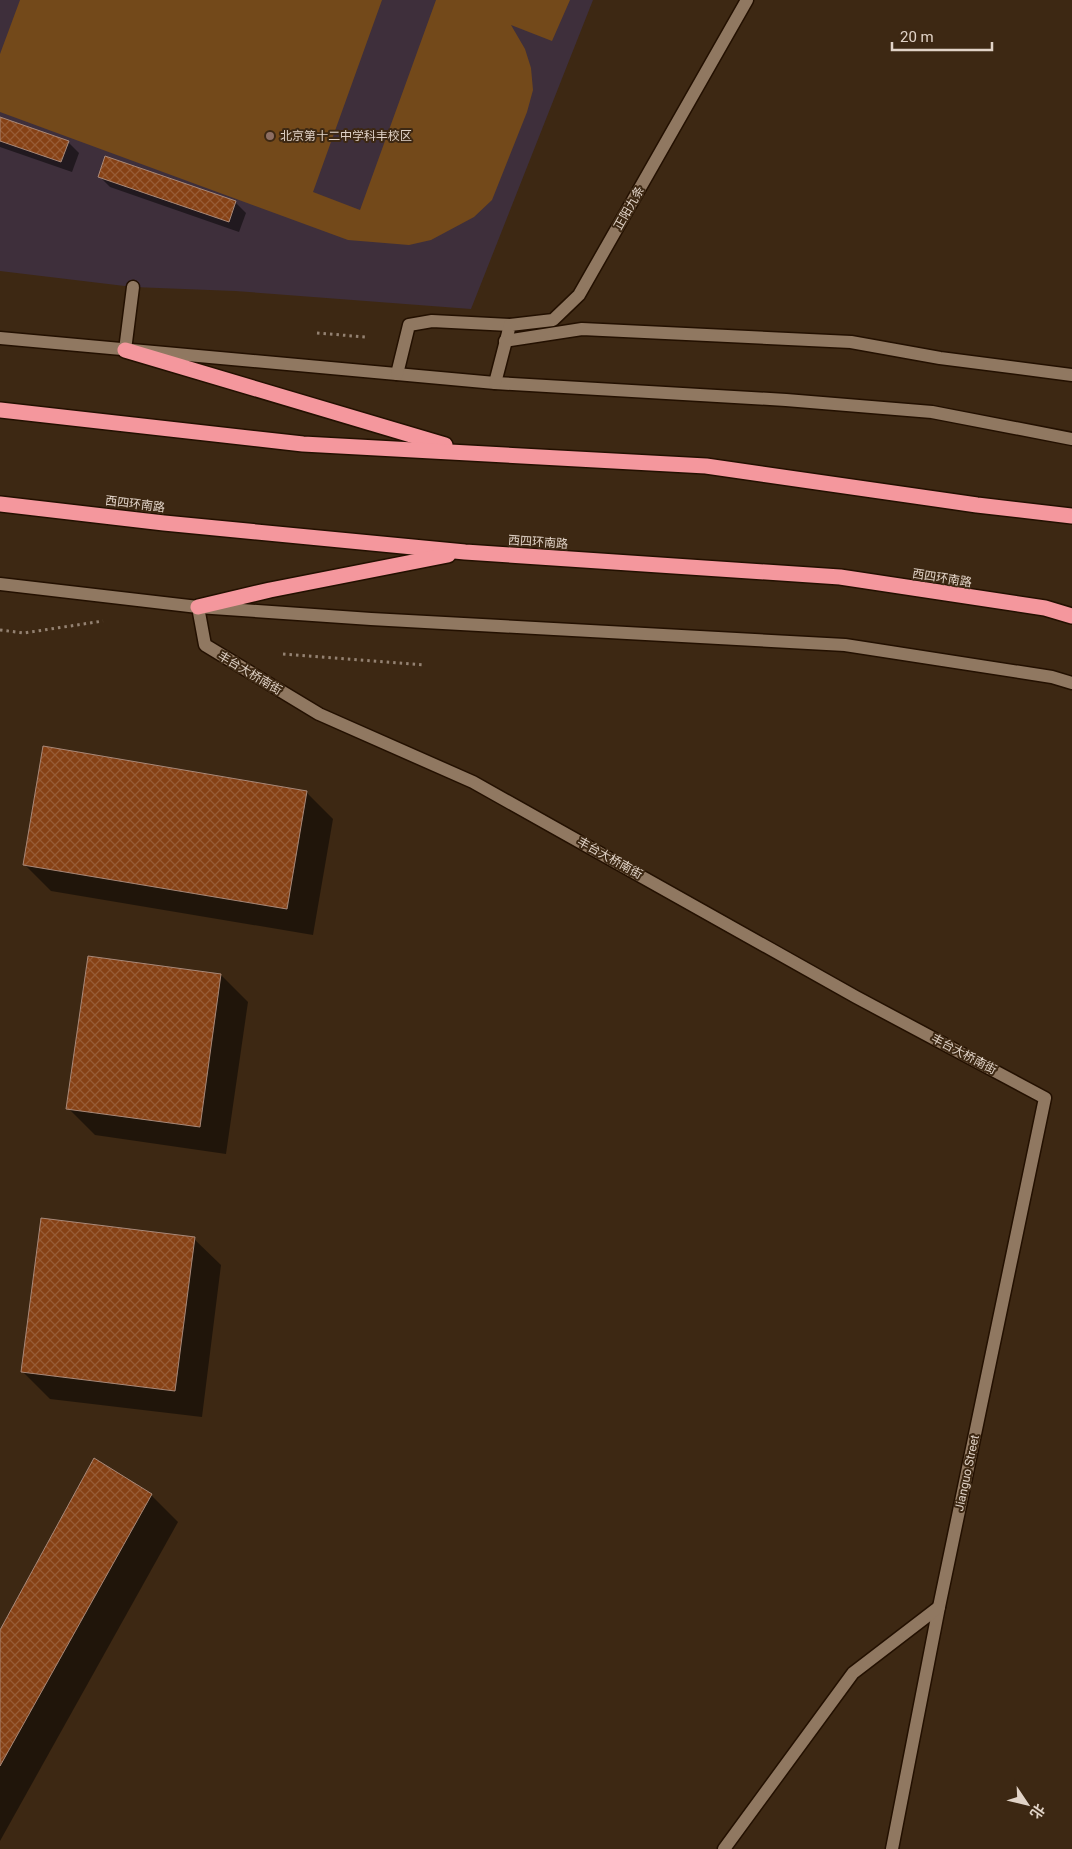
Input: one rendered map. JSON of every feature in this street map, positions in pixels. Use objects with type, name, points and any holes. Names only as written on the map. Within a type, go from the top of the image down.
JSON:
[{"type":"highway","points":[[125,350],[468,452]]},
{"type":"highway","points":[[0,410],[22,414],[303,444],[706,466],[977,505],[1072,516]]},
{"type":"highway","name":"西四环南路","points":[[4,504],[164,523],[465,552],[840,577],[1045,608],[1072,616]]},
{"type":"highway","points":[[198,607],[270,590],[465,552]]},
{"type":"street","name":"正阳九条","points":[[397,374],[409,325],[432,321],[510,325],[553,320],[579,295],[747,0]]},
{"type":"street","points":[[125,350],[133,287]]},
{"type":"street","points":[[495,383],[510,325]]},
{"type":"street","points":[[505,341],[582,329],[850,342],[940,358],[1072,375]]},
{"type":"street","points":[[0,338],[495,383],[786,400],[932,412],[1072,439]]},
{"type":"street","points":[[0,584],[198,607],[371,619],[845,645],[1052,677],[1072,683]]},
{"type":"street","name":"丰台大桥南街","points":[[198,607],[205,645],[319,714],[473,782],[856,997],[1045,1098]]},
{"type":"street","name":"Jianguo Street","points":[[892,1849],[1045,1098]]},
{"type":"street","points":[[724,1849],[853,1673],[940,1607]]},
{"type":"path","points":[[317,333],[365,337]]},
{"type":"path","points":[[284,654],[424,665]]},
{"type":"shaded area","name":"北京第十二中学科丰校区","points":[[0,0],[593,0],[471,309],[235,291],[133,287],[0,271]]},
{"type":"shaded area","points":[[20,0],[382,0],[313,192],[360,210],[436,0],[570,0],[552,41],[511,25],[525,49],[531,68],[533,90],[527,112],[492,200],[474,217],[431,240],[409,245],[348,240],[0,112],[0,54]]},
{"type":"building","points":[[0,117],[69,141],[61,162],[0,141]]},
{"type":"building","points":[[105,156],[236,201],[229,222],[98,177]]},
{"type":"building","points":[[43,746],[307,791],[287,909],[23,865]]},
{"type":"building","points":[[88,956],[221,974],[200,1127],[66,1109]]},
{"type":"building","points":[[41,1218],[195,1237],[175,1391],[21,1372]]},
{"type":"building","points":[[94,1458],[152,1494],[0,1766],[0,1630]]},
{"type":"place","name":"北京第十二中学科丰校区","points":[[270,136]]}]
